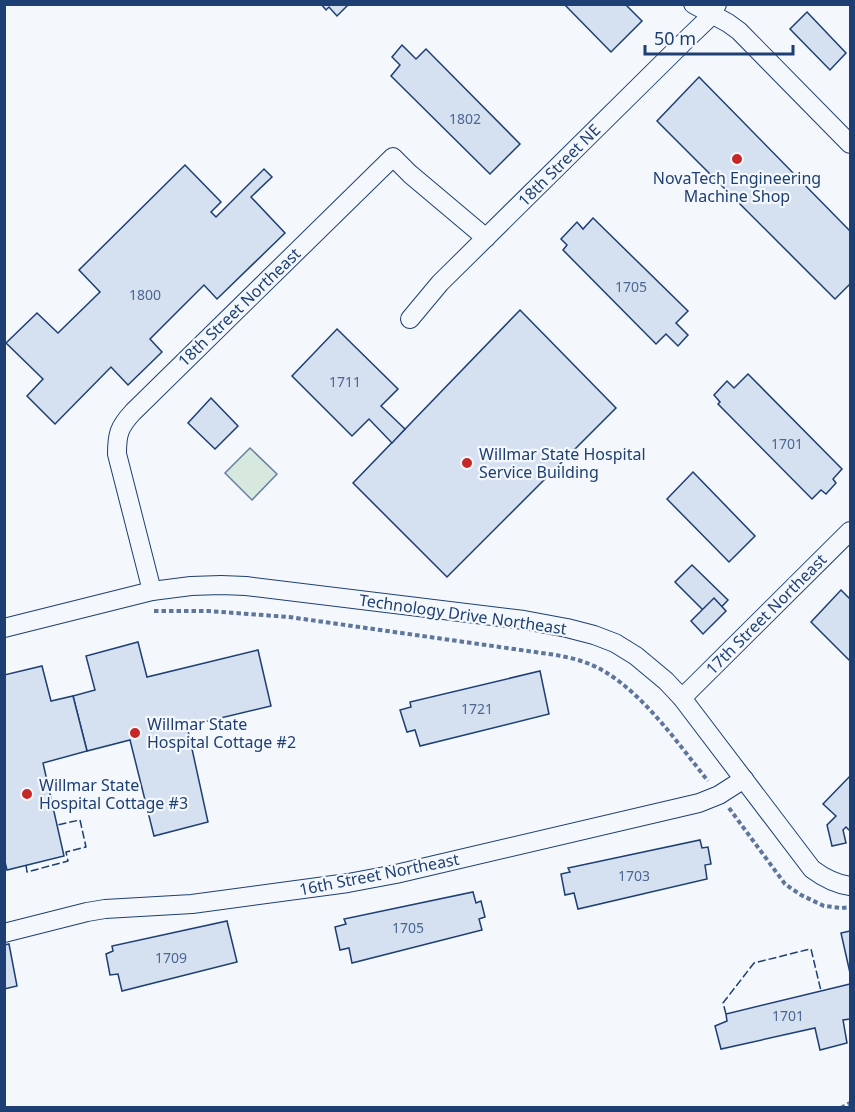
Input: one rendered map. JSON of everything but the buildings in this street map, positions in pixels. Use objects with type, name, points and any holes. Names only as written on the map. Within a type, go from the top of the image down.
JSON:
[{"type":"street","points":[[693,4],[715,10],[748,39],[850,144]]},
{"type":"street","name":"18th Street NE","points":[[410,319],[440,284],[715,10]]},
{"type":"street","name":"18th Street Northeast","points":[[152,591],[117,454],[119,431],[133,412],[393,157],[486,238]]},
{"type":"street","name":"17th Street Northeast","points":[[682,698],[850,531]]},
{"type":"street","name":"Technology Drive Northeast","points":[[4,628],[152,591],[199,585],[246,586],[524,620],[594,635],[615,643],[652,668],[682,698],[802,858],[825,878],[836,884],[850,886]]},
{"type":"street","name":"16th Street Northeast","points":[[4,933],[105,909],[192,904],[396,874],[706,801],[744,779]]},
{"type":"path","points":[[152,611],[208,611],[289,617],[556,655],[588,663],[613,677],[654,713],[785,884],[801,896],[824,906],[850,908]]},
{"type":"path","points":[[841,1107],[850,1103]]},
{"type":"shaded area","points":[[250,448],[277,474],[252,500],[225,473]]},
{"type":"fence","points":[[26,865],[27,872],[68,861],[66,852],[86,847],[80,820],[57,825]]},
{"type":"fence","points":[[726,1014],[723,1003],[754,963],[806,950],[811,949],[821,991]]},
{"type":"place","name":"NovaTech Engineering Machine Shop","points":[[737,159]]},
{"type":"place","name":"Willmar State Hospital Service Building","points":[[467,463]]},
{"type":"place","name":"Willmar State Hospital Cottage #2","points":[[135,733]]},
{"type":"place","name":"Willmar State Hospital Cottage #3","points":[[27,794]]}]
